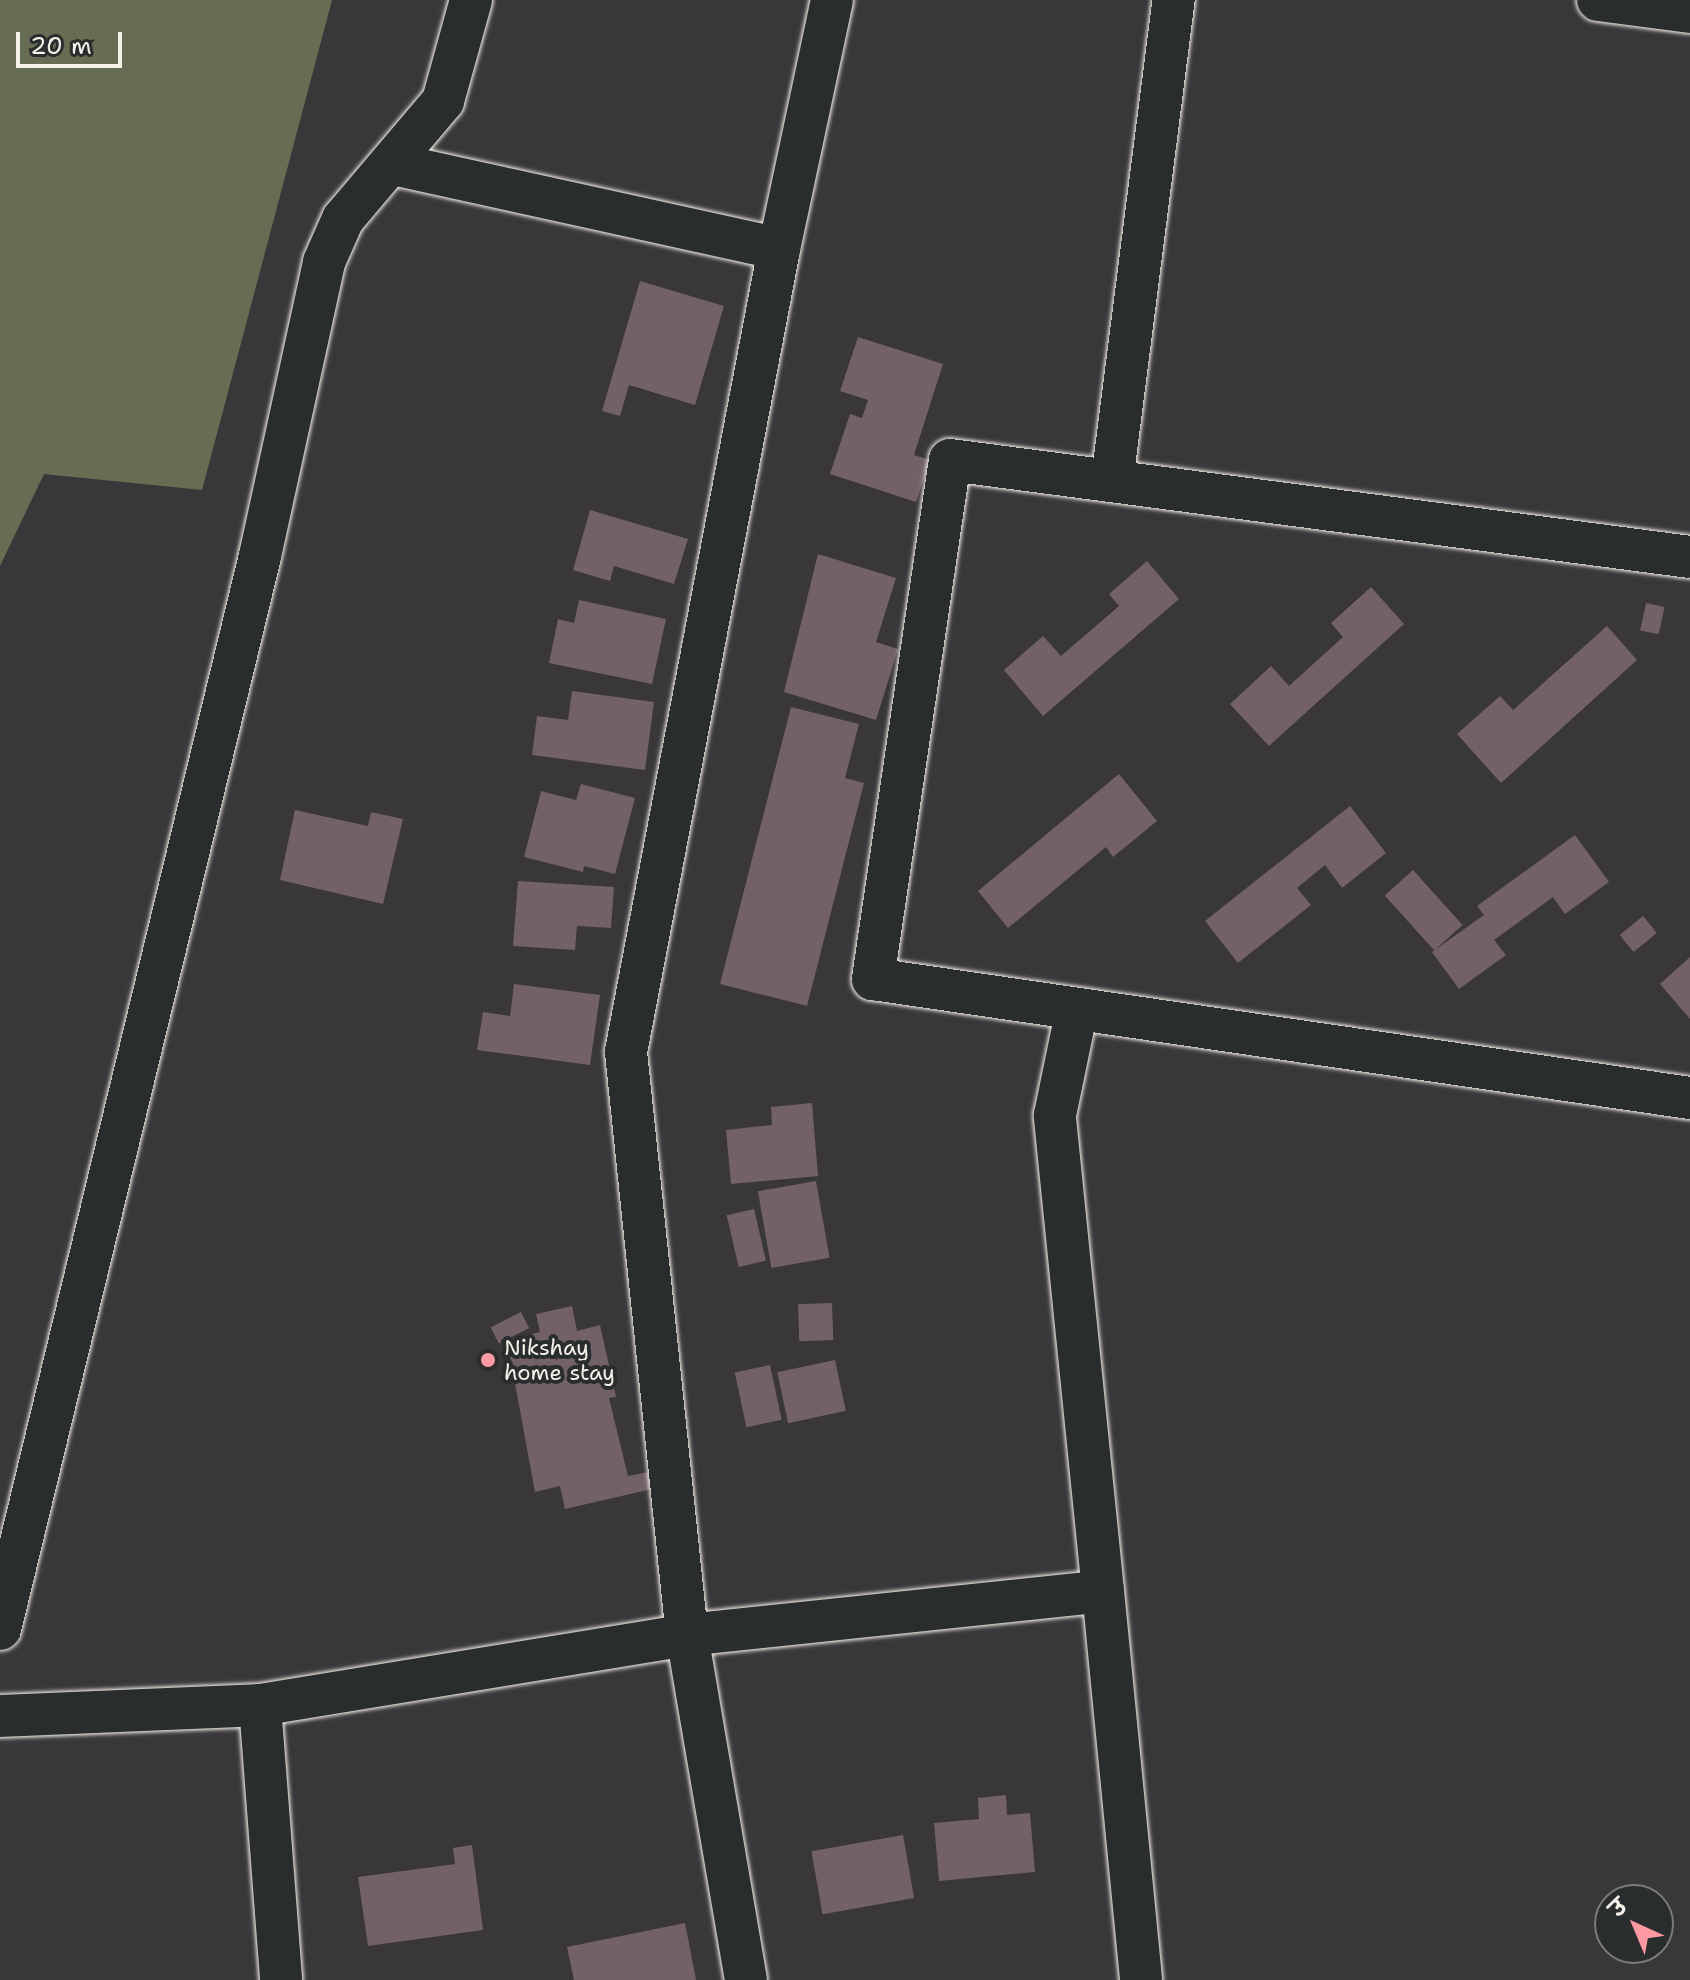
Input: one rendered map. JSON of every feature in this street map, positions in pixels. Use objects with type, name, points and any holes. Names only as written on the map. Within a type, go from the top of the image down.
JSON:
[{"type":"street","points":[[0,1629],[260,556],[324,262],[343,219],[393,164],[443,101],[471,0]]},
{"type":"street","points":[[746,1980],[687,1635],[626,1052],[779,249],[832,0]]},
{"type":"street","points":[[1112,481],[1174,0]]},
{"type":"street","points":[[1598,0],[1690,12]]},
{"type":"street","points":[[393,164],[779,249]]},
{"type":"street","points":[[1690,557],[950,460],[873,979],[1690,1098]]},
{"type":"street","points":[[1077,1009],[1055,1115],[1141,1980]]},
{"type":"street","points":[[0,1716],[260,1705],[687,1635],[1103,1591]]},
{"type":"street","points":[[260,1705],[281,1980]]},
{"type":"green space","points":[[0,0],[332,0],[202,490],[44,474],[0,566]]},
{"type":"building","points":[[640,281],[724,306],[695,405],[629,385],[620,416],[602,411]]},
{"type":"building","points":[[858,337],[943,364],[914,455],[930,460],[916,502],[830,474],[850,414],[862,418],[868,400],[840,391]]},
{"type":"building","points":[[590,510],[688,539],[674,584],[614,566],[610,581],[573,570]]},
{"type":"building","points":[[818,554],[896,578],[876,642],[898,649],[876,720],[784,692]]},
{"type":"building","points":[[1147,561],[1179,599],[1043,716],[1004,670],[1043,636],[1061,656],[1119,606],[1109,594]]},
{"type":"building","points":[[1371,587],[1404,624],[1269,746],[1230,704],[1271,666],[1289,686],[1343,637],[1331,623]]},
{"type":"building","points":[[579,600],[666,619],[652,684],[549,663],[558,619],[574,623]]},
{"type":"building","points":[[1646,603],[1665,607],[1659,634],[1640,630]]},
{"type":"building","points":[[1607,626],[1637,660],[1501,783],[1457,734],[1500,696],[1513,710]]},
{"type":"building","points":[[572,691],[654,702],[645,770],[532,755],[537,716],[568,720]]},
{"type":"building","points":[[791,707],[859,724],[845,778],[864,783],[807,1006],[720,984]]},
{"type":"building","points":[[1119,774],[1157,821],[1113,857],[1106,847],[1008,928],[978,891]]},
{"type":"building","points":[[581,784],[635,798],[615,874],[584,866],[583,872],[524,857],[541,791],[576,800]]},
{"type":"building","points":[[1350,806],[1386,853],[1342,888],[1325,865],[1297,888],[1311,905],[1238,963],[1205,921]]},
{"type":"building","points":[[295,810],[368,826],[371,812],[403,819],[383,904],[280,880]]},
{"type":"building","points":[[1575,835],[1609,882],[1565,914],[1553,897],[1494,940],[1506,955],[1459,989],[1432,952],[1484,915],[1477,906]]},
{"type":"building","points":[[1413,870],[1463,925],[1434,950],[1385,895]]},
{"type":"building","points":[[518,881],[614,887],[611,928],[577,926],[575,950],[513,946]]},
{"type":"building","points":[[1643,916],[1657,933],[1634,952],[1620,935]]},
{"type":"building","points":[[1690,957],[1690,1019],[1660,984]]},
{"type":"building","points":[[514,984],[600,995],[590,1065],[477,1050],[483,1012],[510,1016]]},
{"type":"building","points":[[812,1103],[818,1176],[731,1184],[726,1130],[772,1125],[771,1107]]},
{"type":"building","points":[[816,1181],[830,1258],[771,1268],[758,1191]]},
{"type":"building","points":[[754,1209],[766,1261],[739,1267],[727,1215]]},
{"type":"building","points":[[832,1303],[833,1340],[799,1341],[798,1304]]},
{"type":"building","points":[[572,1306],[577,1331],[600,1325],[616,1397],[609,1398],[628,1476],[648,1472],[652,1489],[565,1509],[560,1486],[535,1492],[507,1340],[540,1332],[536,1314]]},
{"type":"building","points":[[521,1312],[529,1328],[499,1343],[491,1327]]},
{"type":"building","points":[[835,1360],[846,1411],[788,1423],[777,1372]]},
{"type":"building","points":[[770,1365],[782,1420],[746,1427],[735,1372]]},
{"type":"building","points":[[1006,1795],[1007,1815],[1030,1813],[1035,1872],[939,1881],[934,1823],[979,1819],[978,1798]]},
{"type":"building","points":[[903,1835],[914,1898],[823,1914],[811,1851]]},
{"type":"building","points":[[472,1845],[483,1930],[368,1946],[358,1877],[455,1864],[453,1848]]},
{"type":"building","points":[[685,1923],[696,1980],[574,1980],[567,1947]]},
{"type":"place","name":"Nikshay home stay","points":[[488,1360]]}]
